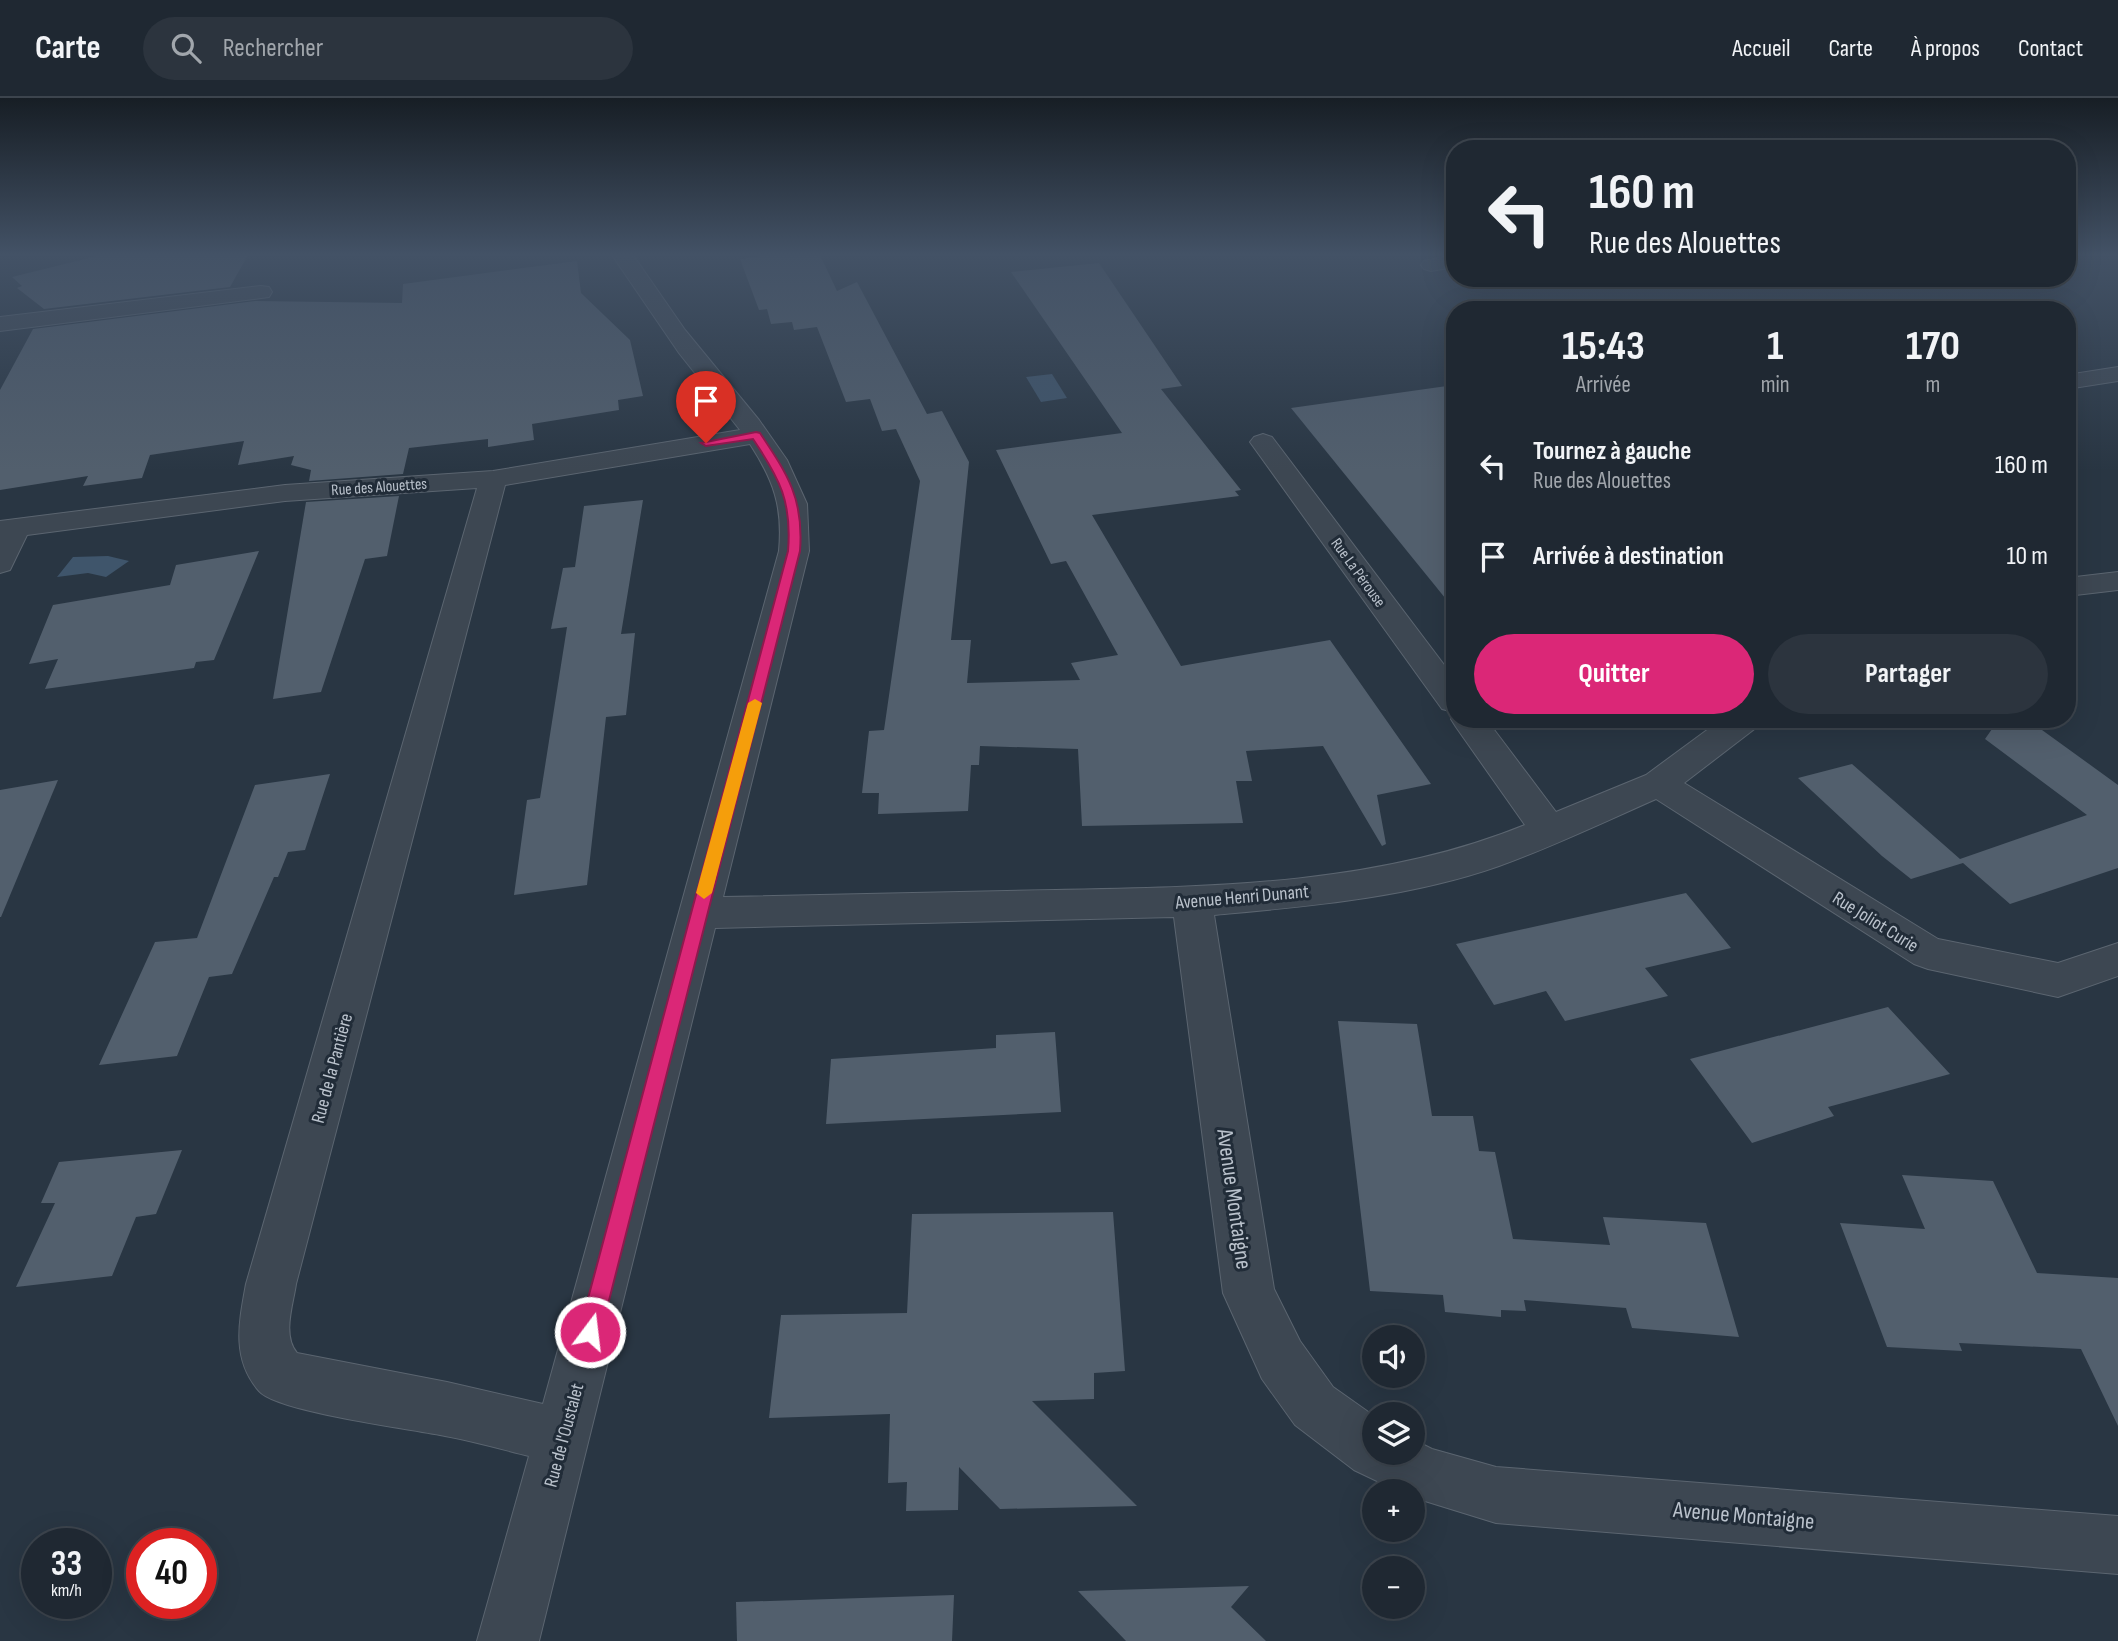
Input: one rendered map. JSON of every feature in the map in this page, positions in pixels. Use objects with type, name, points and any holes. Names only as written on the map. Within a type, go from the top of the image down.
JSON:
[{"type":"street","name":"Rue de l'Oustalet","points":[[508,1641],[794,551],[796,526],[792,500],[775,464],[756,435],[672,327]]},
{"type":"street","points":[[2076,381],[2118,374]]},
{"type":"street","name":"Rue des Alouettes","points":[[8,529],[285,494],[493,479],[756,435]]},
{"type":"street","name":"Rue La Pérouse","points":[[1263,442],[1446,690]]},
{"type":"street","name":"Rue de la Pantière","points":[[493,479],[271,1284],[262,1330],[268,1359],[280,1375],[313,1385],[447,1409],[563,1436]]},
{"type":"street","points":[[0,564],[8,529]]},
{"type":"street","points":[[2076,586],[2118,581]]},
{"type":"street","points":[[1475,728],[1549,830]]},
{"type":"street","name":"Avenue Henri Dunant","points":[[699,913],[1192,902],[1320,890],[1420,873],[1486,856],[1659,784],[1733,728]]},
{"type":"street","name":"Rue Joliot Curie","points":[[1659,784],[1928,953],[2058,980],[2118,959]]},
{"type":"street","name":"Avenue Montaigne","points":[[1192,902],[1249,1293],[1281,1360],[1314,1406],[1362,1441]]},
{"type":"street","name":"Avenue Montaigne","points":[[1405,1465],[1426,1475],[1496,1495],[2118,1545]]},
{"type":"water","points":[[1052,374],[1067,398],[1041,402],[1026,377]]},
{"type":"water","points":[[108,556],[129,561],[106,577],[88,573],[57,577],[73,557]]},
{"type":"building","points":[[616,327],[630,340],[643,396],[618,400],[619,410],[532,424],[534,440],[488,447],[488,439],[409,448],[403,474],[309,481],[311,470],[291,465],[294,456],[238,465],[244,441],[150,455],[142,478],[83,486],[88,476],[0,490],[0,390],[33,329]]},
{"type":"building","points":[[793,327],[817,327],[794,330]]},
{"type":"building","points":[[817,327],[881,327],[927,414],[942,411],[969,462],[951,640],[971,640],[967,683],[1080,680],[1071,663],[1118,655],[1066,561],[1051,564],[996,450],[1122,433],[1049,327],[1142,327],[1182,386],[1161,389],[1241,490],[1235,491],[1239,496],[1092,515],[1181,666],[1330,640],[1431,784],[1377,795],[1386,844],[1382,846],[1323,746],[1246,751],[1252,781],[1236,781],[1243,823],[1082,826],[1078,749],[980,746],[979,765],[971,765],[968,811],[878,814],[879,793],[862,793],[869,731],[884,730],[920,481],[896,429],[882,431],[870,399],[846,402]]},
{"type":"building","points":[[1446,386],[1446,599],[1291,408]]},
{"type":"building","points":[[399,496],[387,556],[365,559],[321,692],[273,699],[306,502]]},
{"type":"building","points":[[643,500],[621,634],[635,633],[626,715],[606,717],[587,885],[514,895],[527,800],[540,798],[567,627],[551,629],[563,568],[575,567],[584,506]]},
{"type":"building","points":[[259,551],[214,660],[196,662],[194,668],[45,689],[58,659],[29,664],[53,605],[170,585],[176,565]]},
{"type":"building","points":[[1993,728],[2039,728],[2118,785],[2118,868],[2010,904],[1963,863],[1911,879],[1882,856],[1798,778],[1852,764],[1960,859],[2087,815],[1985,739]]},
{"type":"building","points":[[330,774],[305,850],[288,852],[278,877],[274,877],[232,974],[209,977],[177,1056],[99,1065],[155,942],[197,938],[255,785]]},
{"type":"building","points":[[58,780],[1,917],[0,917],[0,790]]},
{"type":"building","points":[[1686,893],[1731,948],[1645,968],[1668,996],[1565,1021],[1546,991],[1494,1005],[1456,944]]},
{"type":"building","points":[[1888,1007],[1950,1074],[1828,1107],[1834,1116],[1752,1143],[1690,1059]]},
{"type":"building","points":[[1338,1021],[1417,1024],[1432,1116],[1473,1116],[1479,1151],[1495,1152],[1513,1239],[1610,1245],[1603,1217],[1706,1223],[1739,1337],[1632,1328],[1626,1308],[1524,1300],[1526,1311],[1501,1310],[1501,1317],[1445,1312],[1443,1295],[1370,1291]]},
{"type":"building","points":[[1055,1032],[1061,1112],[826,1124],[831,1059],[996,1048],[996,1035]]},
{"type":"building","points":[[182,1150],[156,1214],[136,1217],[112,1276],[16,1287],[55,1203],[41,1203],[59,1162]]},
{"type":"building","points":[[1902,1175],[1993,1181],[2037,1273],[2118,1278],[2118,1426],[2081,1349],[1959,1343],[1962,1351],[1887,1347],[1840,1223],[1925,1229]]},
{"type":"building","points":[[1113,1212],[1125,1371],[1094,1373],[1094,1399],[1032,1401],[1137,1506],[1000,1509],[959,1467],[958,1510],[906,1511],[907,1482],[888,1483],[890,1414],[769,1418],[781,1315],[907,1313],[912,1214]]},
{"type":"building","points":[[1249,1586],[1231,1607],[1266,1641],[1126,1641],[1078,1591]]},
{"type":"building","points":[[954,1595],[952,1641],[737,1641],[736,1602]]},
{"type":"slow traffic","points":[[704,893],[755,703]]},
{"type":"route","points":[[590,1332],[790,575],[794,551],[796,526],[792,500],[775,464],[756,435],[706,443]]}]
